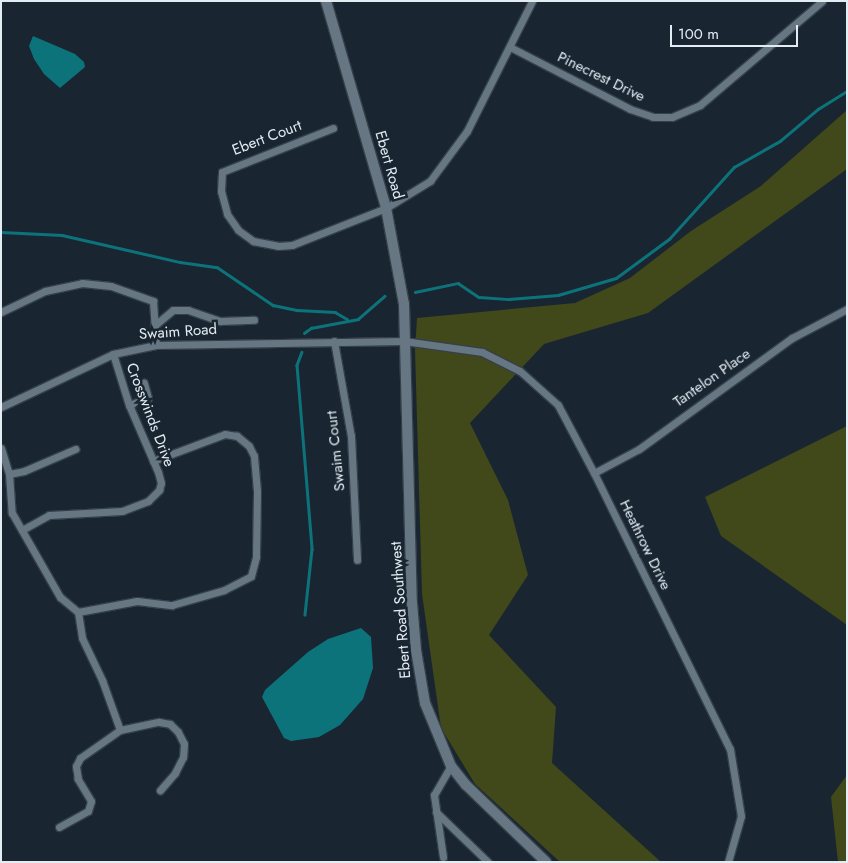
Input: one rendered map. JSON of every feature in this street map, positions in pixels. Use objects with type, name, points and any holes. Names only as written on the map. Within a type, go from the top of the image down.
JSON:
[{"type":"main road","name":"Ebert Road","points":[[326,1],[386,208],[404,304],[404,341]]},
{"type":"main road","name":"Ebert Road Southwest","points":[[404,341],[416,650],[425,704],[451,766],[498,818],[546,862]]},
{"type":"street","points":[[386,208],[430,181],[467,131],[532,1]]},
{"type":"street","name":"Pinecrest Drive","points":[[510,47],[630,109],[653,117],[672,117],[700,105],[822,1]]},
{"type":"street","name":"Ebert Court","points":[[333,128],[222,172],[222,191],[232,222],[253,241],[278,246],[292,245],[386,208]]},
{"type":"street","points":[[1,312],[39,293],[82,284],[111,286],[154,301],[156,345]]},
{"type":"street","name":"Tantelon Place","points":[[594,473],[639,449],[792,338],[847,309]]},
{"type":"street","points":[[154,326],[158,319],[173,310],[188,310],[220,321],[254,320]]},
{"type":"street","name":"Swaim Road","points":[[1,407],[113,354],[156,345],[368,340],[404,341]]},
{"type":"street","name":"Swaim Court","points":[[334,341],[351,436],[358,560]]},
{"type":"street","name":"Heathrow Drive","points":[[404,341],[482,352],[520,371],[558,405],[594,473],[730,749],[741,816],[728,862]]},
{"type":"street","name":"Crosswinds Drive","points":[[22,530],[48,515],[122,510],[148,501],[161,483],[128,405],[113,354]]},
{"type":"street","points":[[128,405],[148,398],[144,383]]},
{"type":"street","points":[[78,612],[137,602],[172,605],[224,590],[252,576],[256,557],[257,491],[254,456],[249,446],[237,436],[225,434],[153,461]]},
{"type":"street","points":[[1,448],[8,474],[12,513],[60,598],[78,612],[82,638],[102,680],[120,730]]},
{"type":"street","points":[[8,474],[24,471],[74,449]]},
{"type":"street","points":[[59,827],[88,811],[91,801],[78,779],[76,766],[80,758],[120,730],[159,722],[170,724],[178,732],[184,744],[183,757],[175,773],[160,790]]},
{"type":"street","points":[[443,857],[435,811],[436,786],[451,766]]},
{"type":"street","points":[[435,811],[488,862]]},
{"type":"green space","points":[[847,110],[847,169],[648,313],[544,344],[470,423],[508,500],[528,575],[489,635],[556,707],[552,763],[661,862],[560,862],[475,784],[441,728],[422,594],[415,350],[417,318],[575,303],[630,278],[691,231],[761,186]]},
{"type":"green space","points":[[847,426],[847,625],[721,536],[705,497]]},
{"type":"green space","points":[[847,775],[847,862],[838,862],[831,797]]},
{"type":"water","points":[[33,36],[75,54],[84,62],[85,67],[60,88],[44,74],[34,59],[29,46]]},
{"type":"water","points":[[361,628],[371,637],[373,668],[363,699],[340,725],[319,737],[291,741],[284,738],[262,697],[265,690],[308,652],[328,639]]},
{"type":"waterway","points":[[415,292],[458,283],[479,297],[509,299],[558,295],[616,278],[669,239],[734,167],[780,141],[818,109],[847,91]]},
{"type":"waterway","points":[[1,232],[62,235],[180,262],[217,267],[273,305],[297,310],[335,312],[347,319]]},
{"type":"waterway","points":[[304,333],[311,328],[358,319],[384,296]]},
{"type":"waterway","points":[[302,352],[297,365],[312,549],[305,615]]}]
